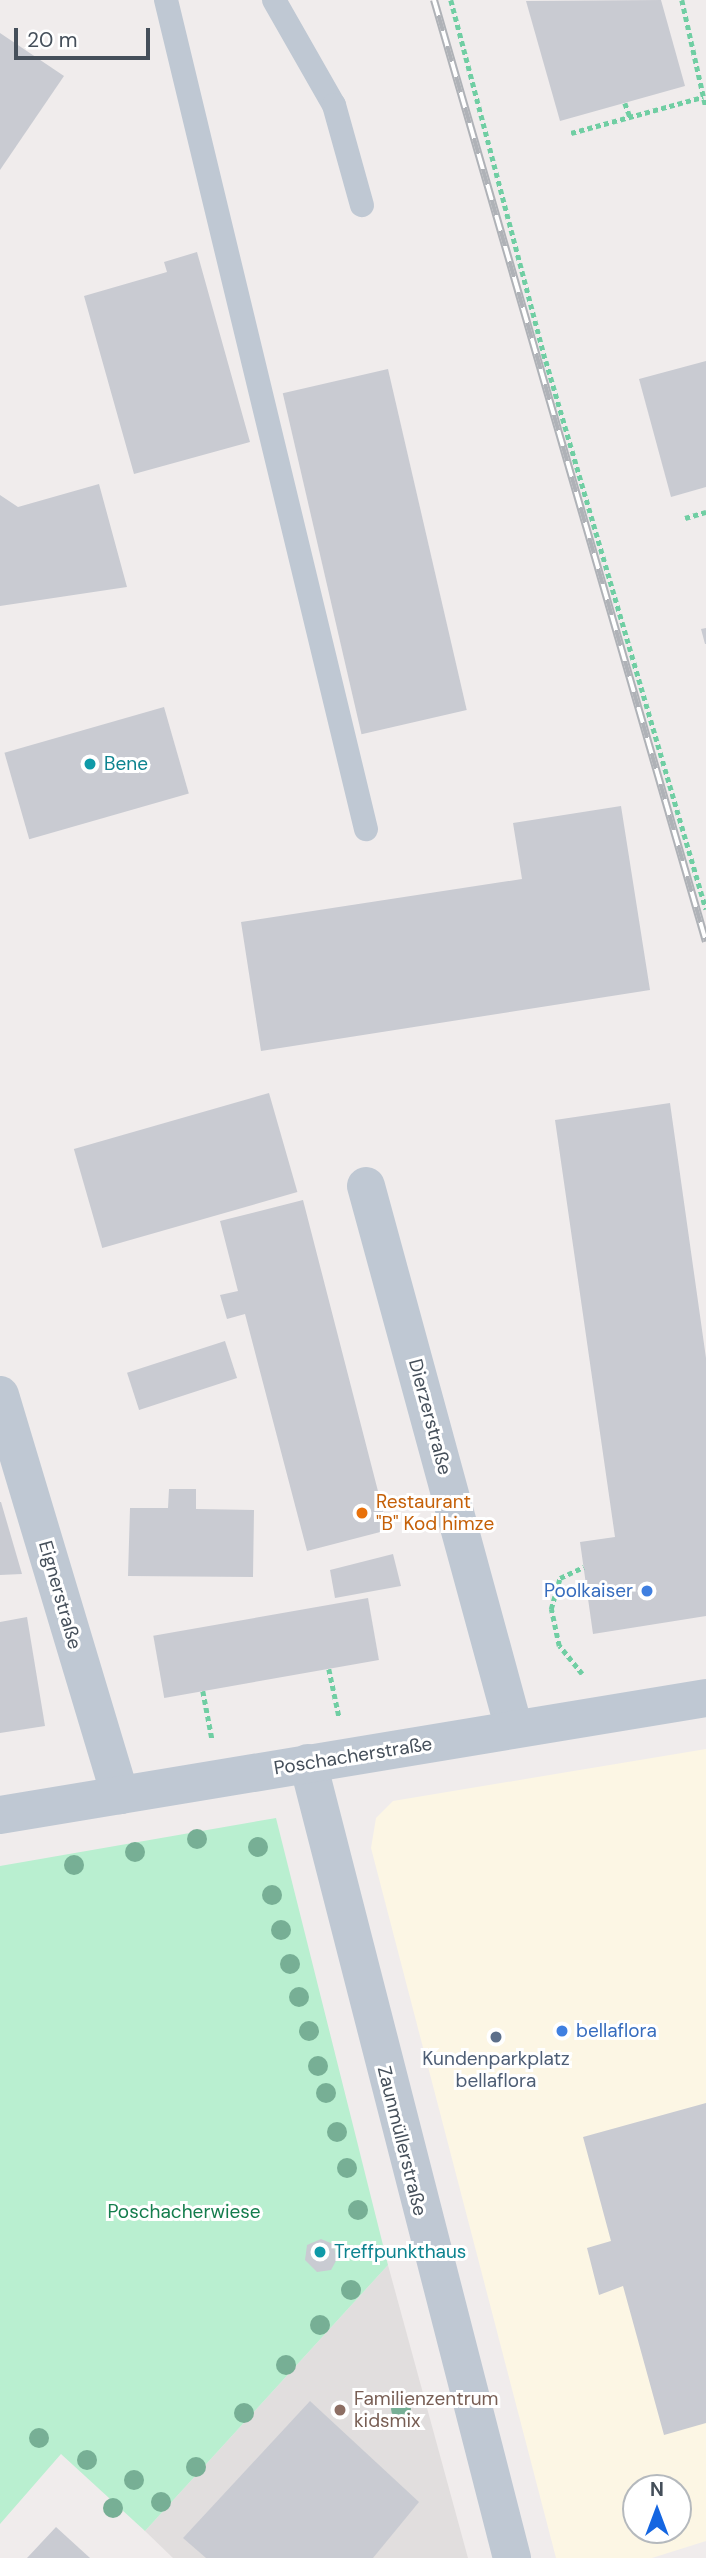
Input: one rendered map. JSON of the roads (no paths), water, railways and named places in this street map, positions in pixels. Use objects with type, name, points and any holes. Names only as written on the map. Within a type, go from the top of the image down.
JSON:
[{"type":"street","name":"Dierzerstraße","points":[[366,1186],[514,1729]]},
{"type":"street","name":"Eignerstraße","points":[[0,1395],[120,1795]]},
{"type":"street","name":"Poschacherstraße","points":[[0,1815],[706,1698]]},
{"type":"street","name":"Zaunmüllerstraße","points":[[308,1763],[512,2558]]},
{"type":"lane","points":[[166,0],[366,829]]},
{"type":"lane","points":[[274,0],[334,105],[362,205]]},
{"type":"railway","points":[[434,0],[706,942]]},
{"type":"place","name":"Bene","points":[[90,764]]},
{"type":"place","name":"Restaurant \"B\" Kod himze","points":[[362,1513]]},
{"type":"place","name":"Poolkaiser","points":[[647,1591]]},
{"type":"place","name":"bellaflora","points":[[562,2031]]},
{"type":"place","name":"Kundenparkplatz bellaflora","points":[[496,2037]]},
{"type":"place","name":"Treffpunkthaus","points":[[320,2252]]},
{"type":"place","name":"Familienzentrum kidsmix","points":[[340,2410]]},
{"type":"park label","name":"Poschacherwiese","points":[[184,2212]]}]
